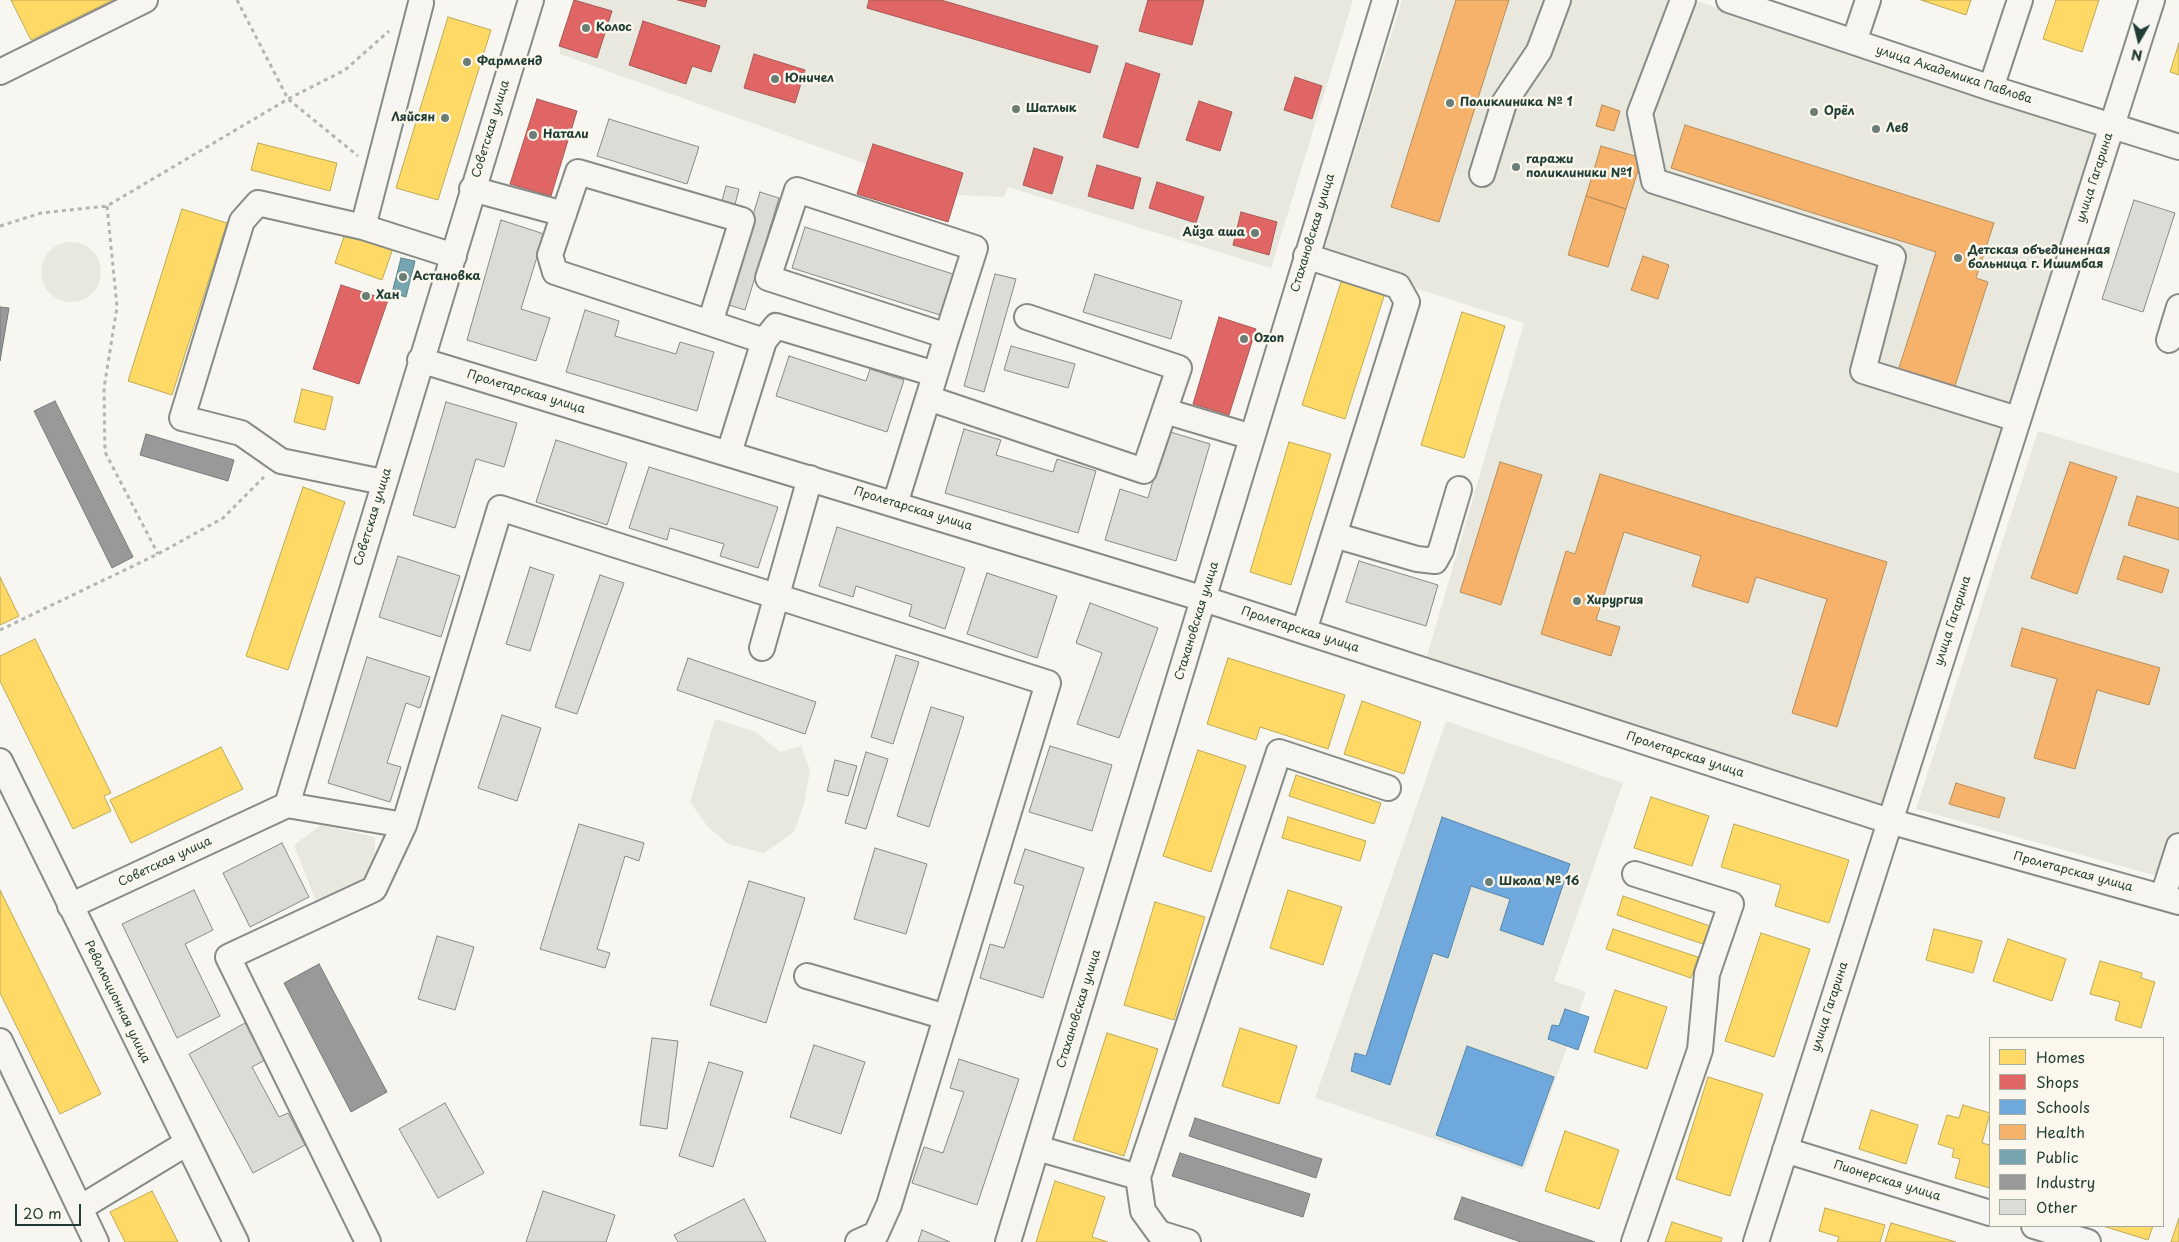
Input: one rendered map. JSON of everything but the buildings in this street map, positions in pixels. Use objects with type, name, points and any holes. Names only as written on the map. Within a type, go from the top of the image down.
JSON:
[{"type":"street","points":[[0,72],[145,0]]},
{"type":"street","name":"Советская улица","points":[[70,906],[287,805],[420,360],[454,256],[472,189],[532,0]]},
{"type":"street","name":"Стахановская улица","points":[[1008,1242],[1385,0]]},
{"type":"street","points":[[1482,174],[1504,102],[1539,52],[1558,0]]},
{"type":"street","points":[[1683,0],[1640,113],[1654,181],[1893,257],[1863,372],[2017,419]]},
{"type":"street","name":"улица Академика Павлова","points":[[1729,0],[1754,4],[1854,42],[1991,88],[2179,147]]},
{"type":"street","points":[[1854,42],[1868,0]]},
{"type":"street","points":[[1991,88],[2020,0]]},
{"type":"street","name":"улица Гагарина","points":[[1756,1242],[2152,0]]},
{"type":"street","points":[[363,227],[421,3]]},
{"type":"street","points":[[710,323],[742,220],[578,172],[550,255],[555,272],[764,341]]},
{"type":"street","points":[[472,189],[564,214]]},
{"type":"street","points":[[895,504],[975,248],[797,190],[768,278],[947,336]]},
{"type":"street","points":[[383,482],[281,461],[241,433],[182,418],[242,220],[258,203],[363,227],[454,256]]},
{"type":"street","points":[[1304,631],[1407,302],[1398,286],[1306,256]]},
{"type":"street","points":[[2169,340],[2179,307]]},
{"type":"street","points":[[928,398],[1144,471],[1179,368],[1027,317]]},
{"type":"street","points":[[729,453],[764,341],[776,326],[935,374]]},
{"type":"street","name":"Пролетарская улица","points":[[420,360],[1204,599],[1889,821],[2171,899]]},
{"type":"street","points":[[1165,411],[1252,437]]},
{"type":"street","points":[[762,648],[810,478]]},
{"type":"street","points":[[1334,535],[1417,559],[1435,561],[1441,550],[1459,489]]},
{"type":"street","points":[[368,1242],[228,957],[374,889],[404,825],[500,508],[1048,683],[888,1205],[876,1234],[858,1242]]},
{"type":"street","points":[[1188,1242],[1159,1233],[1143,1211],[1138,1177],[1279,752],[1388,788]]},
{"type":"street","name":"Революционная улица","points":[[2,770],[236,1242]]},
{"type":"street","points":[[287,805],[404,825]]},
{"type":"street","points":[[2171,899],[2179,846]]},
{"type":"street","points":[[1634,1242],[1700,1050],[1707,974],[1731,904],[1635,874]]},
{"type":"street","points":[[807,976],[946,1017]]},
{"type":"street","points":[[0,1041],[96,1242]]},
{"type":"street","points":[[80,1208],[187,1143]]},
{"type":"street","points":[[1037,1148],[1138,1177]]},
{"type":"street","name":"Пионерская улица","points":[[1785,1150],[1989,1212]]},
{"type":"street","points":[[2037,1227],[2088,1242]]},
{"type":"path","points":[[236,0],[288,99],[362,159]]},
{"type":"path","points":[[0,226],[41,213],[107,206],[288,99],[345,70],[393,28]]},
{"type":"path","points":[[107,206],[118,308],[104,388],[106,452],[158,554]]},
{"type":"path","points":[[0,630],[158,554],[224,518],[281,461]]},
{"type":"shaded area","name":"Шатлык","points":[[574,0],[1353,0],[1271,268],[1008,187],[1004,197],[957,195],[948,222],[857,194],[866,164],[560,54],[559,46]]},
{"type":"shaded area","points":[[1402,0],[1694,0],[2095,133],[1881,808],[1427,656],[1524,323],[1321,258]]},
{"type":"shaded area","points":[[71,242],[87,247],[92,251],[96,256],[101,272],[96,288],[92,293],[87,297],[71,302],[55,297],[50,293],[46,288],[41,272],[46,256],[50,251],[55,247]]},
{"type":"shaded area","points":[[2038,431],[2179,473],[2179,882],[1916,809]]},
{"type":"shaded area","points":[[715,719],[756,732],[780,752],[801,746],[810,770],[805,801],[794,832],[764,853],[728,844],[708,827],[690,802]]},
{"type":"shaded area","name":"Школа № 16","points":[[1446,721],[1623,783],[1554,981],[1586,992],[1524,1170],[1315,1098]]},
{"type":"shaded area","points":[[321,825],[375,837],[375,867],[364,883],[317,904],[294,845]]},
{"type":"place","name":"Колос","points":[[586,28]]},
{"type":"place","name":"Фармленд","points":[[467,62]]},
{"type":"place","name":"Юничел","points":[[775,79]]},
{"type":"place","name":"Поликлиника № 1","points":[[1450,103]]},
{"type":"place","name":"Шатлык","points":[[1016,109]]},
{"type":"place","name":"Орёл","points":[[1814,112]]},
{"type":"place","name":"Ляйсян","points":[[445,118]]},
{"type":"place","name":"Лев","points":[[1876,129]]},
{"type":"place","name":"Натали","points":[[533,135]]},
{"type":"place","name":"гаражи поликлиники №1","points":[[1516,167]]},
{"type":"place","name":"Айза аша","points":[[1255,233]]},
{"type":"place","name":"Детская объединенная больница г. Ишимбая","points":[[1958,258]]},
{"type":"place","name":"Астановка","points":[[403,277]]},
{"type":"place","name":"Хан","points":[[366,296]]},
{"type":"place","name":"Ozon","points":[[1244,339]]},
{"type":"place","name":"Хирургия","points":[[1577,601]]},
{"type":"place","name":"Школа № 16","points":[[1489,882]]}]
